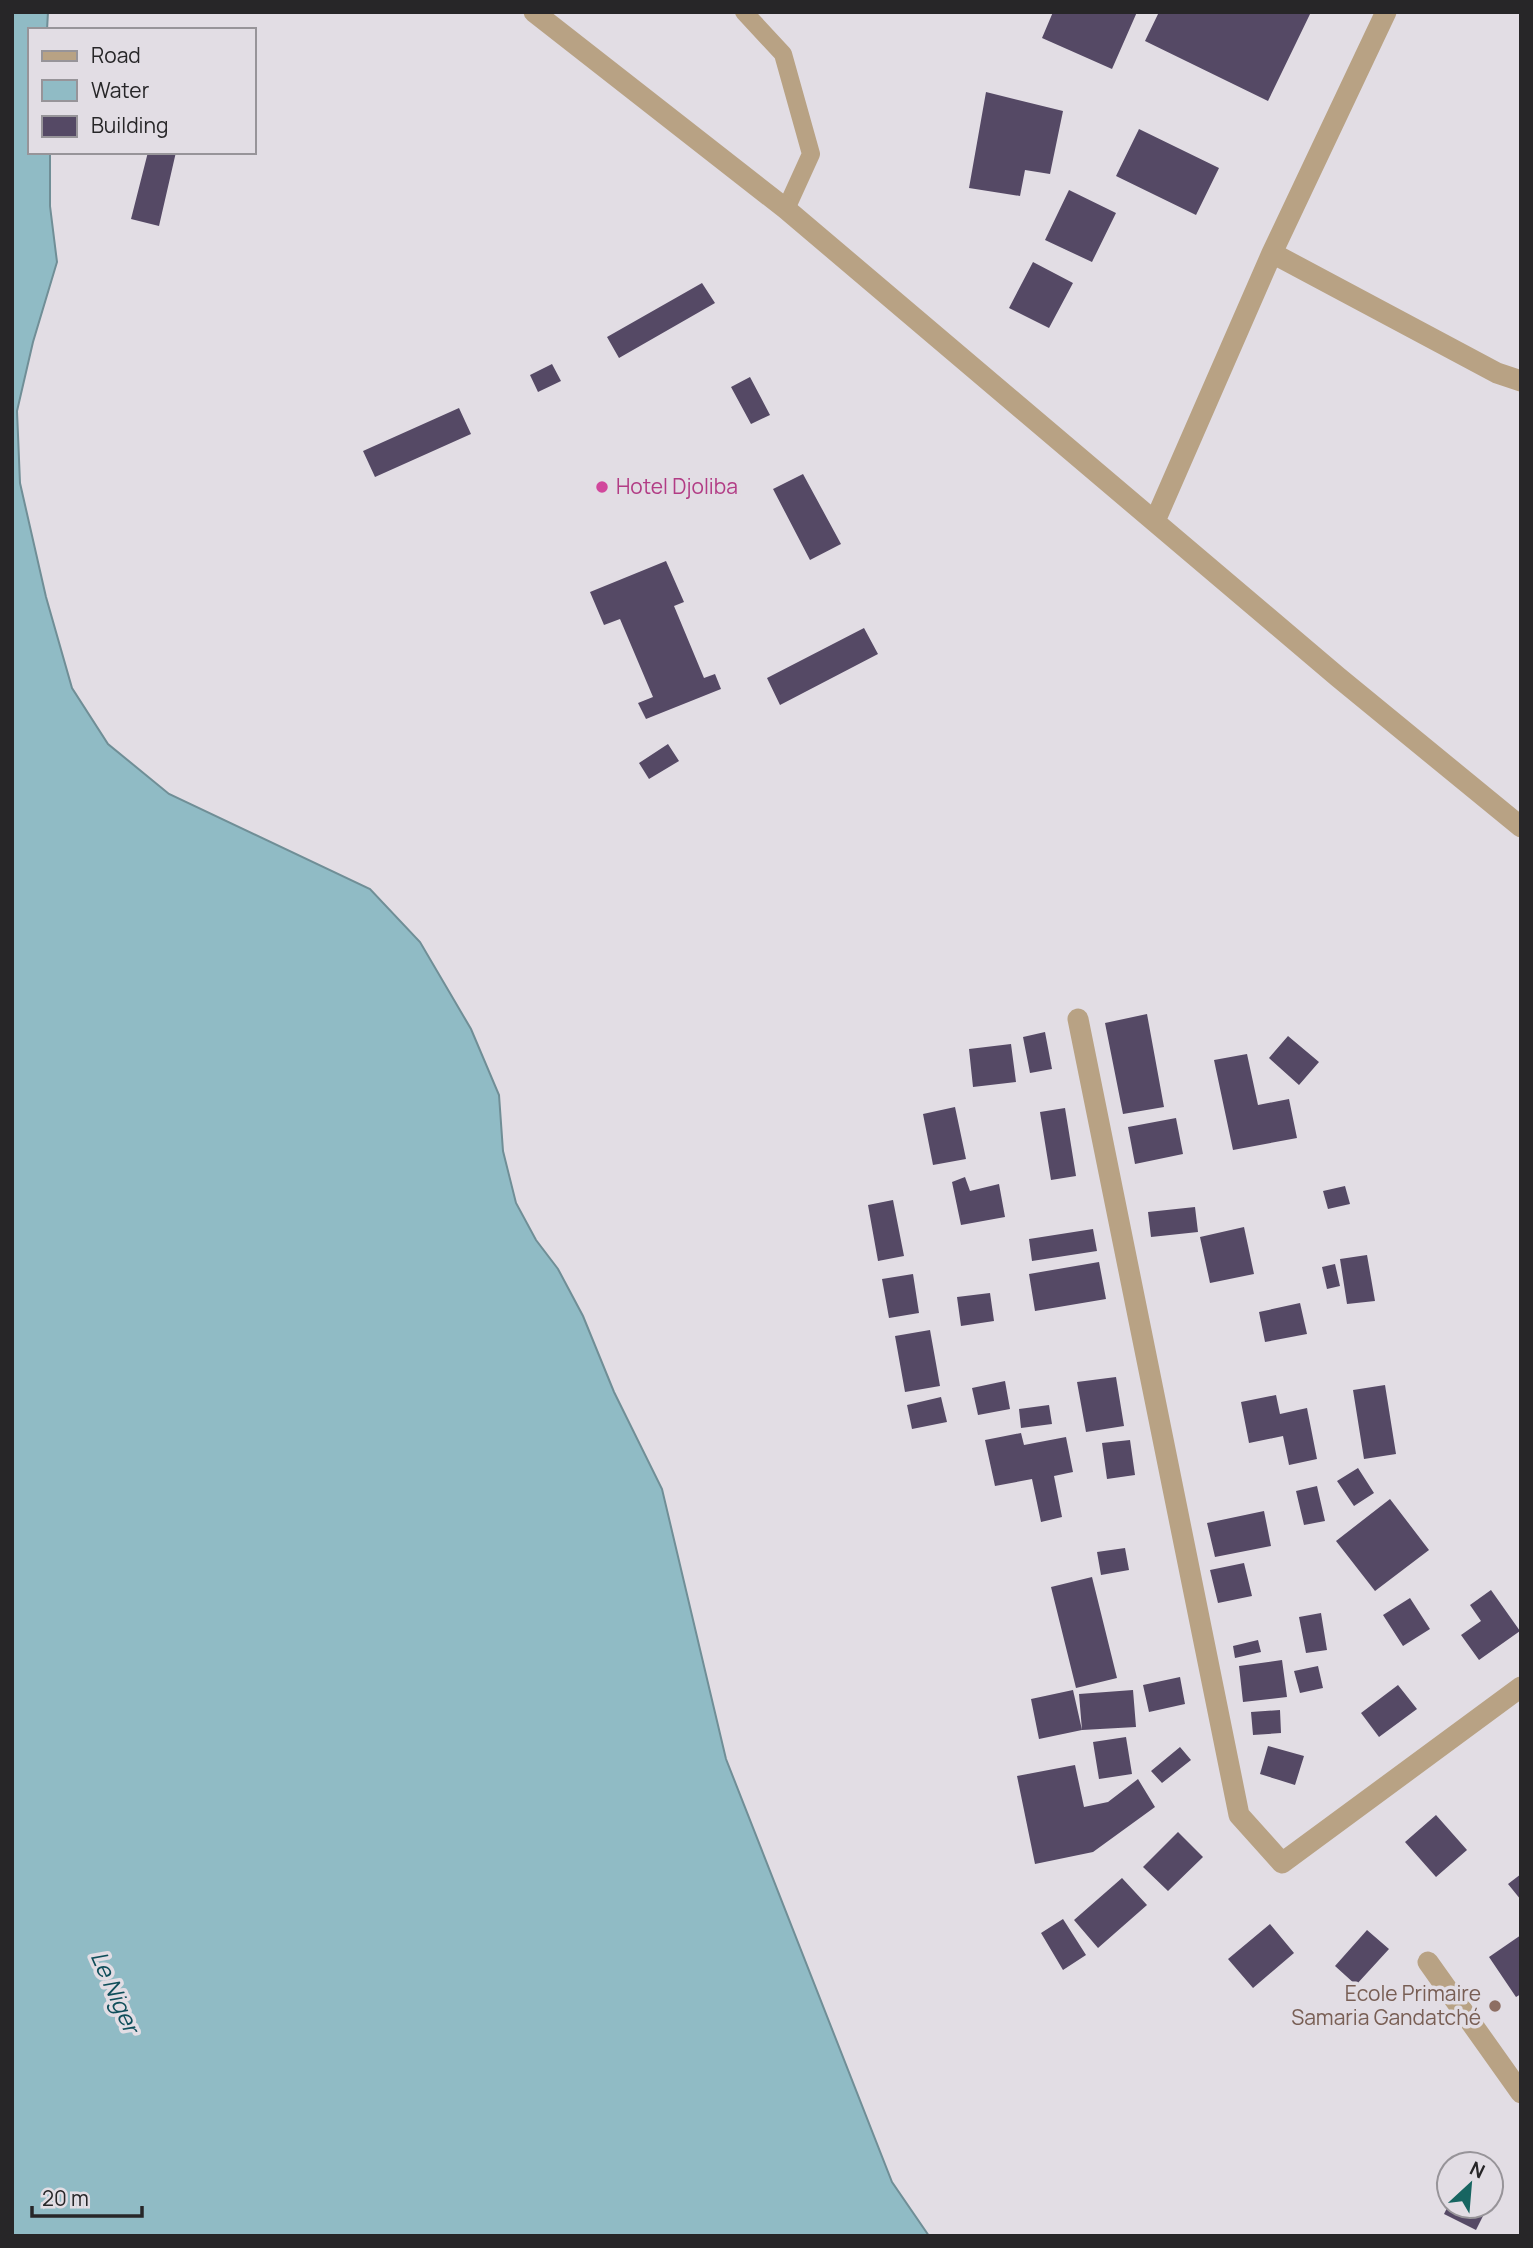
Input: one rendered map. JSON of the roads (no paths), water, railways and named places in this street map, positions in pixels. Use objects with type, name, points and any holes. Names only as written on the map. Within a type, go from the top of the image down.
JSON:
[{"type":"street","points":[[534,12],[786,209],[1338,677],[1521,827]]},
{"type":"street","points":[[1155,521],[1272,253],[1386,12]]},
{"type":"street","points":[[1272,253],[1497,373],[1521,381]]},
{"type":"street","points":[[1078,1019],[1239,1815],[1282,1863],[1521,1687]]},
{"type":"street","points":[[1428,1962],[1521,2092]]},
{"type":"lane","points":[[744,12],[783,54],[811,154],[786,209]]},
{"type":"water","name":"Le Niger","points":[[12,12],[48,12],[47,28],[28,28],[28,154],[50,154],[50,206],[57,262],[33,342],[17,411],[20,483],[46,597],[72,688],[108,744],[169,794],[370,889],[420,942],[471,1029],[499,1095],[503,1151],[516,1203],[536,1240],[558,1269],[583,1316],[614,1392],[662,1489],[726,1759],[892,2182],[929,2236],[12,2236]]},
{"type":"place","name":"Hotel Djoliba","points":[[602,487]]},
{"type":"place","name":"Ecole Primaire Samaria Gandatché","points":[[1495,2006]]}]
